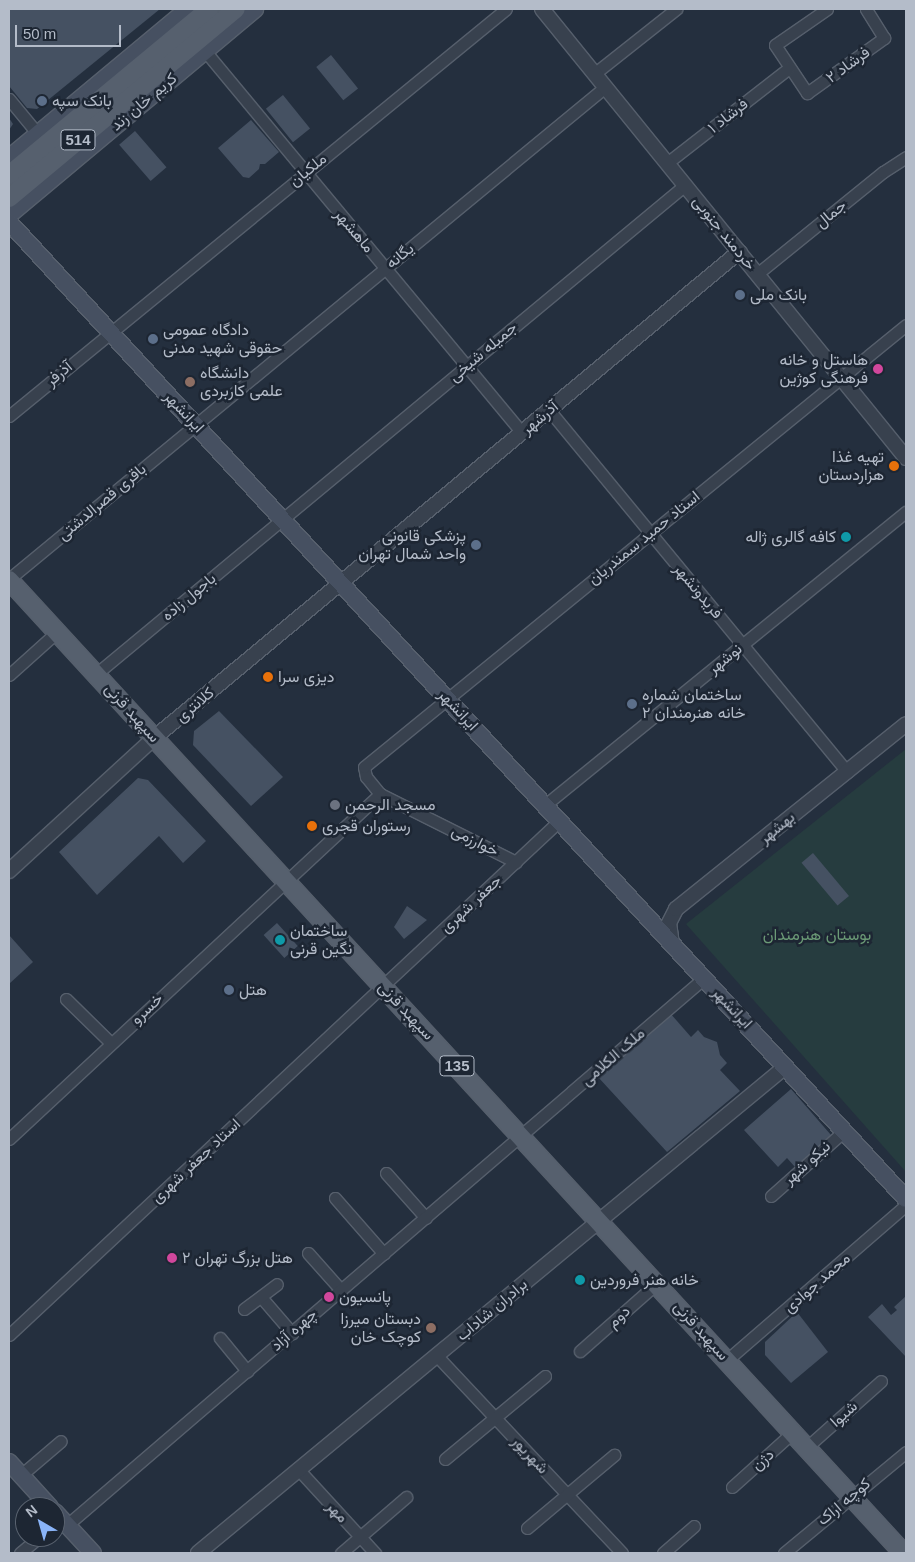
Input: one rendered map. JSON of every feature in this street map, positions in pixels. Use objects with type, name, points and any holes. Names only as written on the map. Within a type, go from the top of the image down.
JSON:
[{"type":"main road","points":[[9,158],[188,9]]},
{"type":"main road","name":"کریم خان زند","points":[[9,198],[141,76],[209,9]]},
{"type":"main road","name":"کریم خان زند","points":[[9,175],[141,76],[236,9]]},
{"type":"main road","name":"کریم خان زند","points":[[9,215],[255,9]]},
{"type":"main road","name":"ایرانشهر","points":[[9,222],[906,1199]]},
{"type":"main road","name":"سپهبد قرنی","points":[[9,580],[600,1220],[903,1553]]},
{"type":"main road","points":[[9,1462],[40,1497]]},
{"type":"main road","points":[[65,1524],[93,1553]]},
{"type":"street","name":"ملکیان","points":[[109,331],[506,9]]},
{"type":"street","name":"خردمند جنوبی","points":[[542,9],[906,458]]},
{"type":"street","points":[[594,74],[676,9]]},
{"type":"street","points":[[789,68],[776,48],[776,43],[826,9]]},
{"type":"street","name":"فرشاد ۲","points":[[789,68],[804,90],[809,92],[882,41],[883,35],[866,9]]},
{"type":"street","name":"ماهشهر","points":[[205,52],[522,433]]},
{"type":"street","name":"فرشاد ۱","points":[[667,163],[789,68]]},
{"type":"street","name":"یگانه","points":[[195,425],[605,87]]},
{"type":"street","points":[[9,99],[38,134]]},
{"type":"street","name":"جمال","points":[[757,274],[883,172],[906,157]]},
{"type":"street","name":"جمیله شیخی","points":[[282,520],[685,185]]},
{"type":"street","name":"آذرشهر","points":[[341,584],[739,252]]},
{"type":"street","name":"استاد حمید سمندریان","points":[[380,794],[366,777],[364,767],[906,325]]},
{"type":"street","name":"آذرفر","points":[[9,416],[109,331]]},
{"type":"street","name":"فریدونشهر","points":[[549,410],[847,772]]},
{"type":"street","name":"باقری قصرالدشتی","points":[[9,580],[195,425]]},
{"type":"street","name":"نوشهر","points":[[545,805],[906,512]]},
{"type":"street","name":"باجول زاده","points":[[96,674],[282,520]]},
{"type":"street","name":"کلانتری","points":[[9,871],[154,738],[341,584]]},
{"type":"street","points":[[9,675],[58,631]]},
{"type":"street","name":"بهشهر","points":[[672,944],[669,923],[676,909],[906,724]]},
{"type":"street","name":"خوارزمی","points":[[380,794],[516,862]]},
{"type":"street","name":"خسرو","points":[[9,1139],[285,879],[380,794]]},
{"type":"street","name":"جعفر شهری","points":[[383,986],[559,821]]},
{"type":"street","name":"ملک الکلامی","points":[[522,1136],[704,978]]},
{"type":"street","name":"استاد جعفر شهری","points":[[9,1335],[383,986]]},
{"type":"street","points":[[66,998],[110,1043]]},
{"type":"street","name":"برادران شاداب","points":[[198,1553],[786,1067]]},
{"type":"street","name":"نیکو شهر","points":[[771,1196],[844,1131]]},
{"type":"street","name":"چهره آزاد","points":[[65,1512],[247,1370],[522,1136]]},
{"type":"street","points":[[386,1173],[426,1218]]},
{"type":"street","points":[[335,1198],[384,1254]]},
{"type":"street","name":"محمد جوادی","points":[[727,1360],[906,1205]]},
{"type":"street","points":[[308,1253],[341,1290]]},
{"type":"street","name":"دوم","points":[[580,1351],[657,1283]]},
{"type":"street","points":[[244,1309],[277,1284]]},
{"type":"street","points":[[260,1296],[292,1333]]},
{"type":"street","points":[[220,1338],[247,1370]]},
{"type":"street","name":"شهریور","points":[[437,1356],[622,1553]]},
{"type":"street","points":[[445,1459],[546,1376]]},
{"type":"street","name":"شیوا","points":[[807,1447],[881,1381]]},
{"type":"street","name":"دژن","points":[[732,1486],[793,1432]]},
{"type":"street","points":[[21,1476],[60,1441]]},
{"type":"street","name":"کوچه اراک","points":[[784,1553],[906,1452]]},
{"type":"street","points":[[527,1528],[614,1455]]},
{"type":"street","name":"مهر","points":[[299,1470],[375,1553]]},
{"type":"street","points":[[341,1553],[406,1497]]},
{"type":"street","points":[[663,1553],[694,1526]]},
{"type":"green space","name":"بوستان هنرمندان","points":[[906,749],[906,1172],[686,924]]},
{"type":"building","points":[[9,9],[160,9],[37,109],[27,108],[9,86]]},
{"type":"building","points":[[331,55],[358,88],[343,100],[316,67]]},
{"type":"building","points":[[283,95],[310,128],[293,142],[266,109]]},
{"type":"building","points":[[9,118],[13,124],[9,130]]},
{"type":"building","points":[[251,120],[279,152],[265,164],[260,164],[259,169],[249,178],[243,177],[218,148]]},
{"type":"building","points":[[135,131],[166,167],[151,181],[119,145]]},
{"type":"building","points":[[219,711],[283,777],[251,806],[193,745],[194,731]]},
{"type":"building","points":[[138,778],[148,780],[206,841],[183,863],[159,836],[97,895],[59,852]]},
{"type":"building","points":[[813,853],[849,896],[838,906],[802,863]]},
{"type":"building","points":[[407,906],[427,920],[404,939],[394,927]]},
{"type":"building","name":"ساختمان نگین قرنی","points":[[277,923],[298,946],[284,958],[264,935]]},
{"type":"building","points":[[9,935],[33,962],[9,984]]},
{"type":"building","points":[[670,1013],[691,1037],[698,1030],[704,1037],[717,1042],[720,1055],[727,1063],[720,1070],[740,1091],[667,1152],[598,1077]]},
{"type":"building","points":[[791,1089],[831,1135],[795,1167],[787,1158],[778,1167],[744,1130]]},
{"type":"building","points":[[906,1296],[906,1357],[868,1317],[882,1304],[891,1315],[897,1310],[894,1307]]},
{"type":"building","points":[[797,1312],[828,1352],[791,1383],[765,1355],[765,1342]]},
{"type":"place","name":"بانک سپه","points":[[42,101]]},
{"type":"place","name":"بانک ملی","points":[[740,295]]},
{"type":"place","name":"دادگاه عمومی حقوقی شهید مدنی","points":[[153,339]]},
{"type":"place","name":"هاستل و خانه فرهنگی کوژین","points":[[878,369]]},
{"type":"place","name":"دانشگاه علمی کاربردی","points":[[190,382]]},
{"type":"place","name":"تهیه غذا هزاردستان","points":[[894,466]]},
{"type":"place","name":"کافه گالری ژاله","points":[[846,537]]},
{"type":"place","name":"پزشکی قانونی واحد شمال تهران","points":[[476,545]]},
{"type":"place","name":"دیزی سرا","points":[[268,677]]},
{"type":"place","name":"ساختمان شماره ۲ خانه هنرمندان","points":[[632,704]]},
{"type":"place","name":"مسجد الرحمن","points":[[335,805]]},
{"type":"place","name":"رستوران قجری","points":[[312,826]]},
{"type":"place","name":"ساختمان نگین قرنی","points":[[280,940]]},
{"type":"place","name":"هتل","points":[[229,990]]},
{"type":"place","name":"هتل بزرگ تهران ۲","points":[[172,1258]]},
{"type":"place","name":"خانه هنر فروردین","points":[[580,1280]]},
{"type":"place","name":"پانسیون","points":[[329,1297]]},
{"type":"place","name":"دبستان میرزا کوچک خان","points":[[431,1328]]}]
